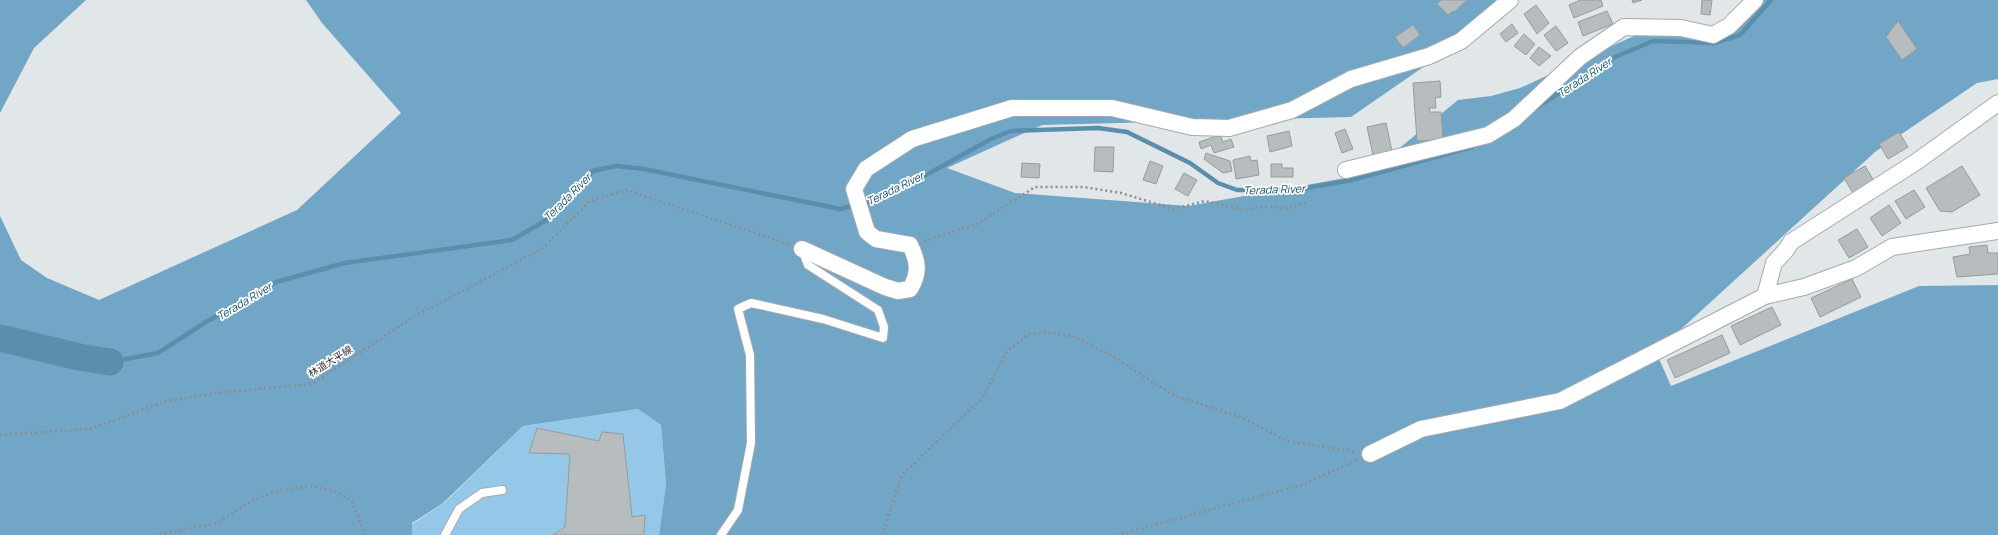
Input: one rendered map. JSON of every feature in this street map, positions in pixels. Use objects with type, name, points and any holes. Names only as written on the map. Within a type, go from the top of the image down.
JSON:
[{"type":"street","points":[[802,249],[898,292],[910,289],[916,278],[918,266],[910,245],[876,239],[867,232],[854,189],[866,169],[912,139],[1012,108],[1112,108],[1192,127],[1228,128],[1292,110],[1351,79],[1429,56],[1461,41],[1510,0]]},
{"type":"street","points":[[1346,170],[1488,135],[1514,119],[1580,57],[1624,27],[1681,28],[1713,35],[1729,26],[1756,0]]},
{"type":"street","points":[[1765,296],[1774,263],[1791,242],[1916,162],[1998,104]]},
{"type":"street","points":[[1370,454],[1421,429],[1560,401],[1765,296],[1804,287],[1856,268],[1892,247],[1998,231]]},
{"type":"lane","points":[[721,535],[738,510],[751,443],[750,355],[738,309],[751,303],[823,319],[883,338],[884,327],[878,310],[808,265],[802,249]]},
{"type":"lane","points":[[445,535],[459,509],[482,493],[502,490]]},
{"type":"path","points":[[910,245],[977,224],[1035,188],[1084,187],[1121,193],[1174,209],[1205,201],[1244,210],[1265,206],[1287,209],[1308,202]]},
{"type":"path","name":"林道大平線","points":[[0,435],[90,429],[167,402],[217,393],[312,384],[415,316],[542,249],[590,201],[627,190],[802,249]]},
{"type":"path","points":[[882,535],[902,475],[982,398],[1008,350],[1029,334],[1047,332],[1075,337],[1116,358],[1171,394],[1243,418],[1287,441],[1370,454]]},
{"type":"path","points":[[1117,535],[1302,485],[1370,454]]},
{"type":"path","points":[[156,535],[217,523],[255,500],[268,494],[281,490],[312,486],[337,492],[352,501],[365,535]]},
{"type":"shaded area","points":[[0,0],[86,0],[34,48],[0,113]]},
{"type":"shaded area","points":[[306,0],[1510,0],[1461,41],[1351,117],[1042,125],[947,168],[1015,193],[1188,206],[1368,174],[1458,100],[1491,96],[1520,88],[1636,35],[1730,31],[1759,0],[1998,0],[1998,79],[1977,83],[1875,152],[1656,352],[1671,386],[1919,286],[1998,285],[1998,535],[659,535],[666,484],[661,425],[638,409],[523,426],[442,504],[412,523],[412,535],[0,535],[0,216],[21,260],[47,278],[99,300],[297,210],[401,113],[322,23]]},
{"type":"shaded area","points":[[638,409],[661,425],[666,484],[659,535],[412,535],[412,524],[443,504],[523,426]]},
{"type":"building","points":[[1441,0],[1467,0],[1454,12],[1453,11],[1448,15],[1437,4]]},
{"type":"building","points":[[1580,0],[1601,0],[1603,6],[1574,18],[1569,5]]},
{"type":"building","points":[[1632,0],[1642,0],[1633,3]]},
{"type":"building","points":[[1702,0],[1712,0],[1710,15],[1701,14]]},
{"type":"building","points":[[1536,5],[1549,23],[1537,34],[1524,14]]},
{"type":"building","points":[[1607,11],[1613,24],[1583,36],[1578,22]]},
{"type":"building","points":[[1898,21],[1917,49],[1902,60],[1886,37]]},
{"type":"building","points":[[1512,24],[1518,33],[1506,42],[1500,34]]},
{"type":"building","points":[[1413,25],[1420,35],[1403,48],[1395,37]]},
{"type":"building","points":[[1556,26],[1568,43],[1556,51],[1544,35]]},
{"type":"building","points":[[1524,34],[1535,44],[1526,55],[1514,46]]},
{"type":"building","points":[[1539,47],[1551,56],[1539,66],[1530,58]]},
{"type":"building","points":[[1440,81],[1441,97],[1435,98],[1436,108],[1429,108],[1430,112],[1441,112],[1443,140],[1417,141],[1413,83]]},
{"type":"building","points":[[1386,123],[1392,151],[1373,155],[1367,127]]},
{"type":"building","points":[[1345,129],[1353,149],[1342,153],[1335,133]]},
{"type":"building","points":[[1289,131],[1292,146],[1270,152],[1267,136]]},
{"type":"building","points":[[1899,132],[1908,147],[1888,159],[1879,144]]},
{"type":"building","points":[[1220,135],[1223,142],[1231,139],[1234,147],[1214,153],[1211,145],[1201,149],[1199,142]]},
{"type":"building","points":[[1095,147],[1114,147],[1113,172],[1094,171]]},
{"type":"building","points":[[1206,153],[1230,161],[1232,171],[1223,173],[1204,159]]},
{"type":"building","points":[[1250,156],[1251,161],[1257,160],[1259,175],[1236,179],[1233,160]]},
{"type":"building","points":[[1150,161],[1163,166],[1156,184],[1143,180]]},
{"type":"building","points":[[1022,163],[1040,164],[1039,178],[1021,177]]},
{"type":"building","points":[[1271,164],[1282,164],[1282,168],[1293,168],[1293,177],[1271,177]]},
{"type":"building","points":[[1865,166],[1874,181],[1853,193],[1844,178]]},
{"type":"building","points":[[1962,166],[1980,195],[1952,212],[1940,211],[1926,188]]},
{"type":"building","points":[[1184,173],[1197,180],[1188,196],[1175,189]]},
{"type":"building","points":[[1914,190],[1925,207],[1906,219],[1895,201]]},
{"type":"building","points":[[1889,205],[1901,223],[1882,236],[1870,218]]},
{"type":"building","points":[[1857,229],[1868,247],[1849,258],[1838,240]]},
{"type":"building","points":[[1987,245],[1988,253],[1998,253],[1998,274],[1957,277],[1953,257],[1970,254],[1969,247]]},
{"type":"building","points":[[1852,279],[1861,297],[1820,317],[1811,298]]},
{"type":"building","points":[[1772,307],[1781,325],[1740,345],[1731,326]]},
{"type":"building","points":[[1722,335],[1730,353],[1675,378],[1667,360]]},
{"type":"building","points":[[537,428],[599,441],[602,432],[623,434],[632,517],[645,515],[644,535],[553,535],[565,527],[570,454],[529,453]]},
{"type":"waterway","name":"Terada River","points":[[1537,107],[1615,57],[1653,41],[1714,43],[1740,35],[1771,0]]},
{"type":"waterway","name":"Terada River","points":[[110,362],[158,353],[206,322],[276,282],[345,263],[512,240],[548,219],[593,171],[616,166],[644,169],[840,209],[868,202],[926,175],[991,139],[1011,131],[1098,128],[1127,132],[1190,163],[1218,183],[1237,190],[1295,190],[1352,180],[1472,147]]},
{"type":"waterway","name":"Terada River","points":[[0,338],[79,357],[110,362]]}]
